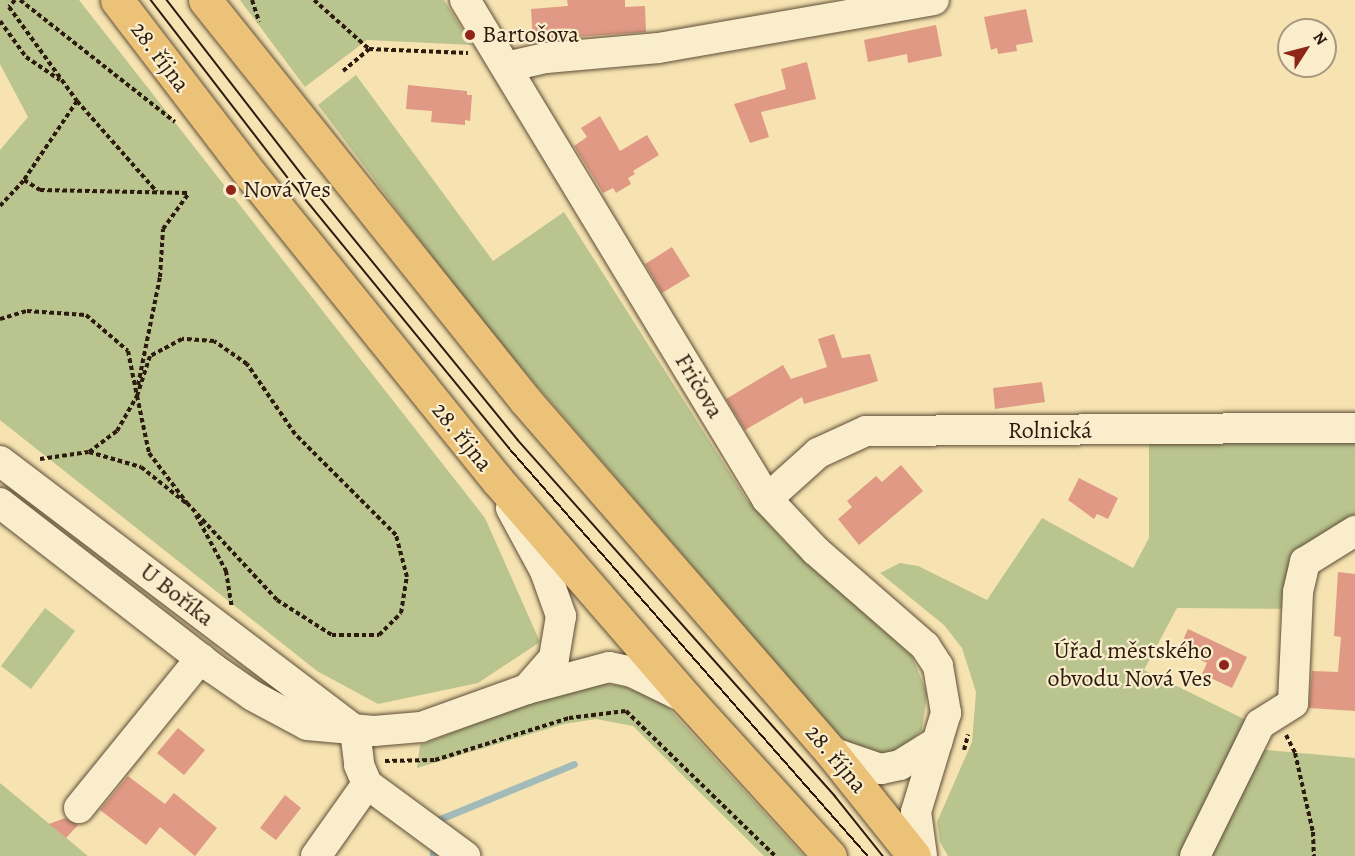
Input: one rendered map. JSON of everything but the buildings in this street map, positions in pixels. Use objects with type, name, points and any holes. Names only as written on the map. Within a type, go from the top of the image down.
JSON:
[{"type":"main road","name":"28. října","points":[[117,0],[251,175],[498,481],[686,698],[830,856]]},
{"type":"main road","name":"28. října","points":[[205,0],[525,400],[831,752],[914,856]]},
{"type":"street","name":"Fričova","points":[[465,0],[767,499],[816,551],[910,631],[932,656],[941,675],[946,703],[916,812],[922,856]]},
{"type":"street","points":[[506,67],[546,58],[659,48],[934,0]]},
{"type":"street","name":"Rolnická","points":[[767,499],[818,453],[866,431],[1355,428]]},
{"type":"street","name":"U Boříka","points":[[3,463],[355,730]]},
{"type":"street","points":[[498,481],[545,571],[561,616],[554,658],[527,689]]},
{"type":"street","name":"U Boříka","points":[[0,503],[207,663],[253,696],[307,725],[355,730],[421,727],[527,689],[609,668],[632,672],[686,698]]},
{"type":"street","points":[[1195,856],[1268,719],[1293,702],[1298,592],[1305,562],[1355,531]]},
{"type":"street","points":[[176,716],[207,663]]},
{"type":"street","points":[[79,808],[207,663]]},
{"type":"street","points":[[355,730],[359,765],[370,772],[465,856]]},
{"type":"street","points":[[831,752],[863,766],[886,769],[937,742]]},
{"type":"street","points":[[316,856],[370,772]]},
{"type":"path","points":[[157,192],[77,101],[9,7],[18,0],[182,132]]},
{"type":"path","points":[[314,0],[369,49],[463,51],[506,67]]},
{"type":"path","points":[[0,21],[26,57],[64,82]]},
{"type":"path","points":[[343,71],[369,49]]},
{"type":"path","points":[[0,206],[24,180],[77,101]]},
{"type":"path","points":[[24,180],[40,190],[189,193],[163,229],[160,277],[146,334],[137,396]]},
{"type":"path","points":[[0,319],[27,311],[86,315],[128,351],[137,396],[149,453],[192,509],[277,600],[332,635],[379,635],[401,613],[407,577],[396,535],[295,434],[247,364],[214,341],[182,339],[150,356],[137,396],[117,431],[89,452]]},
{"type":"path","points":[[3,463],[89,452],[141,467],[192,509],[226,571],[234,604],[223,630]]},
{"type":"path","points":[[370,772],[435,760],[569,718],[626,711],[775,856]]},
{"type":"path","points":[[1268,719],[1295,753],[1313,832],[1314,856]]},
{"type":"green space","points":[[0,0],[79,0],[485,518],[540,642],[478,683],[378,704],[317,671],[0,420],[0,150],[28,117],[0,64]]},
{"type":"green space","points":[[240,0],[444,0],[472,45],[367,40],[305,87]]},
{"type":"green space","points":[[356,75],[493,261],[564,212],[747,500],[785,542],[912,656],[927,693],[922,730],[896,755],[870,757],[848,746],[481,321],[318,105]]},
{"type":"green space","points":[[1355,442],[1355,521],[1317,545],[1303,609],[1177,608],[1144,670],[1246,720],[1257,749],[1355,758],[1355,856],[948,856],[940,842],[937,822],[972,742],[976,692],[962,648],[944,625],[880,573],[900,563],[918,566],[987,600],[1042,518],[1133,568],[1149,538],[1149,444]]},
{"type":"green space","points":[[45,608],[75,631],[31,689],[1,666]]},
{"type":"green space","points":[[584,682],[622,686],[661,700],[804,856],[764,856],[633,726],[596,719],[564,724],[417,768],[420,745]]},
{"type":"green space","points":[[0,783],[88,856],[0,856]]},
{"type":"waterway","points":[[435,821],[574,764]]},
{"type":"tram line","points":[[151,0],[289,179],[509,448],[868,856]]},
{"type":"tram line","points":[[167,0],[306,180],[518,440],[835,796],[883,856]]},
{"type":"place","name":"Bartošova","points":[[470,35]]},
{"type":"place","name":"Nová Ves","points":[[231,190]]},
{"type":"place","name":"Úřad městského obvodu Nová Ves","points":[[1224,665]]}]
